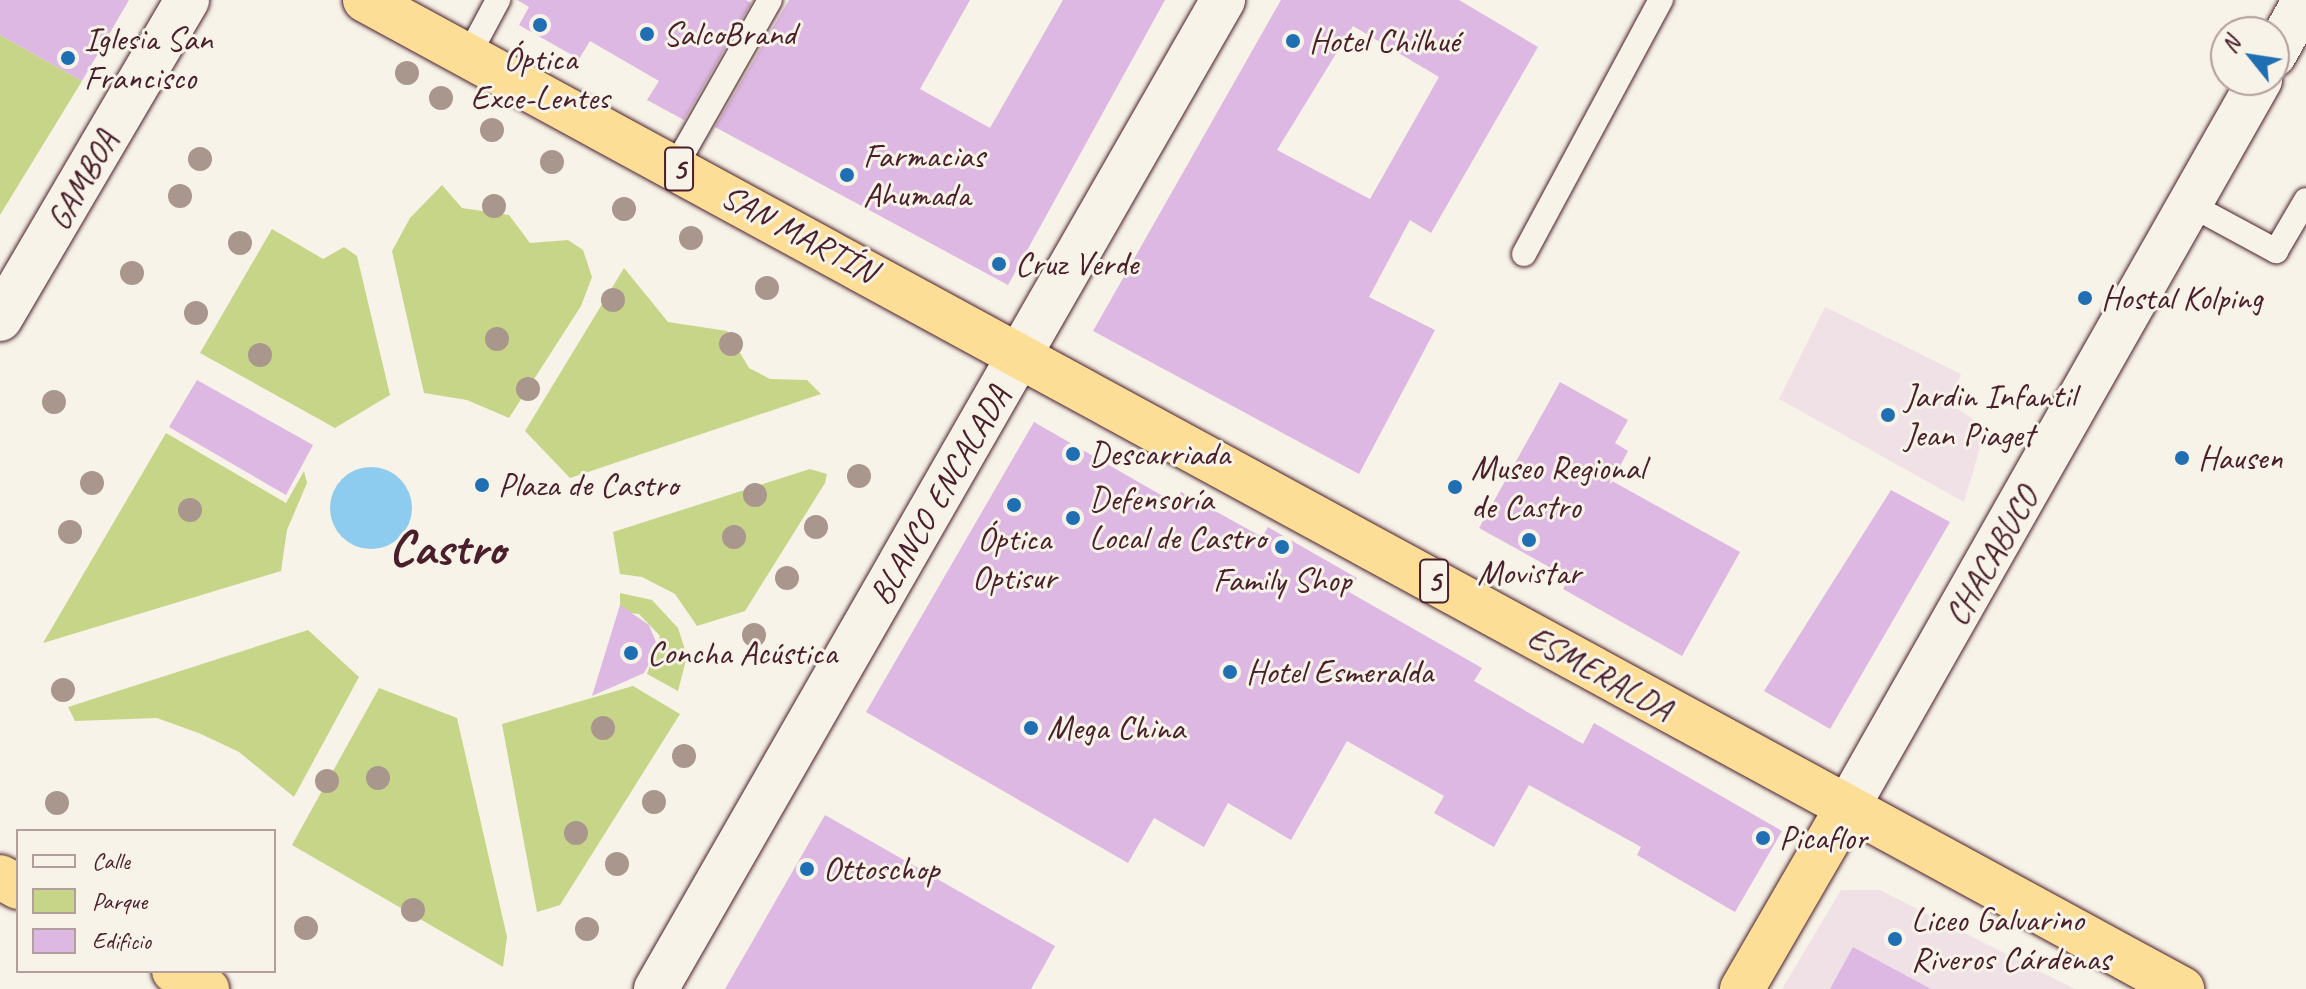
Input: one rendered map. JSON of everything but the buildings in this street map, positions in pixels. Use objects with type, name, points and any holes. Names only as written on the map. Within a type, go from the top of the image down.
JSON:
[{"type":"highway","name":"SAN MARTÍN","points":[[365,0],[1021,353]]},
{"type":"highway","name":"ESMERALDA","points":[[1021,353],[2182,989]]},
{"type":"highway","name":"CHACABUCO","points":[[1742,989],[1847,808]]},
{"type":"highway","points":[[178,973],[207,989]]},
{"type":"street","name":"GAMBOA","points":[[0,319],[187,0]]},
{"type":"street","name":"BLANCO ENCALADA","points":[[656,989],[1223,0]]},
{"type":"street","points":[[2290,27],[2305,0]]},
{"type":"street","name":"CHACABUCO","points":[[1847,808],[2251,96]]},
{"type":"lane","points":[[468,56],[498,0]]},
{"type":"lane","points":[[675,167],[770,0]]},
{"type":"lane","points":[[1524,254],[1661,0]]},
{"type":"lane","points":[[2191,205],[2276,251],[2306,200]]},
{"type":"shaded area","name":"Jardin Infantil Jean Piaget","points":[[1825,307],[1961,374],[1948,403],[1986,427],[1964,502],[1779,399]]},
{"type":"shaded area","name":"Liceo Galvarino Riveros Cárdenas","points":[[1841,890],[1880,890],[2075,989],[1782,989]]},
{"type":"green space","points":[[0,35],[82,81],[0,215]]},
{"type":"green space","points":[[442,185],[462,208],[509,215],[530,243],[568,240],[583,250],[592,277],[581,306],[509,418],[467,400],[424,393],[392,251],[410,218]]},
{"type":"green space","points":[[272,229],[323,259],[344,247],[357,256],[390,395],[335,428],[200,353]]},
{"type":"green space","points":[[624,268],[668,322],[727,331],[749,368],[770,379],[807,380],[821,394],[570,478],[525,431]]},
{"type":"green space","points":[[166,433],[286,503],[304,471],[307,483],[287,530],[281,571],[43,643]]},
{"type":"green space","points":[[810,469],[827,474],[825,483],[745,611],[697,626],[675,594],[642,577],[620,574],[613,532]]},
{"type":"green space","points":[[620,593],[652,600],[678,628],[687,656],[678,691],[647,674],[660,636],[639,614],[620,612]]},
{"type":"green space","points":[[308,630],[359,677],[294,797],[239,752],[201,734],[157,718],[75,721],[68,707]]},
{"type":"green space","points":[[633,686],[680,714],[560,905],[537,912],[502,724]]},
{"type":"green space","points":[[379,688],[457,718],[507,937],[503,967],[292,845]]},
{"type":"water","points":[[371,467],[387,470],[400,479],[409,492],[412,508],[409,524],[400,537],[387,546],[371,549],[355,546],[342,537],[333,524],[330,508],[333,492],[342,479],[355,470]]},
{"type":"place","name":"Óptica Exce-Lentes","points":[[540,25]]},
{"type":"place","name":"SalcoBrand","points":[[647,34]]},
{"type":"place","name":"Hotel Chilhué","points":[[1293,41]]},
{"type":"place","name":"Iglesia San Francisco","points":[[68,58]]},
{"type":"place","name":"Farmacias Ahumada","points":[[847,175]]},
{"type":"place","name":"Cruz Verde","points":[[999,264]]},
{"type":"place","name":"Hostal Kolping","points":[[2085,298]]},
{"type":"place","name":"Jardin Infantil Jean Piaget","points":[[1888,415]]},
{"type":"place","name":"Descarriada","points":[[1073,454]]},
{"type":"place","name":"Hausen","points":[[2182,458]]},
{"type":"place","name":"Plaza de Castro","points":[[482,485]]},
{"type":"place","name":"Museo Regional de Castro","points":[[1455,487]]},
{"type":"place","name":"Óptica Optisur","points":[[1014,505]]},
{"type":"place","name":"Defensoría Local de Castro","points":[[1073,518]]},
{"type":"place","name":"Movistar","points":[[1529,540]]},
{"type":"place","name":"Family Shop","points":[[1282,547]]},
{"type":"place","name":"Concha Acústica","points":[[631,653]]},
{"type":"place","name":"Hotel Esmeralda","points":[[1230,672]]},
{"type":"place","name":"Mega China","points":[[1031,728]]},
{"type":"place","name":"Picaflor","points":[[1763,838]]},
{"type":"place","name":"Ottoschop","points":[[807,869]]},
{"type":"place","name":"Liceo Galvarino Riveros Cárdenas","points":[[1895,939]]},
{"type":"district","name":"Castro","points":[[447,548]]}]
